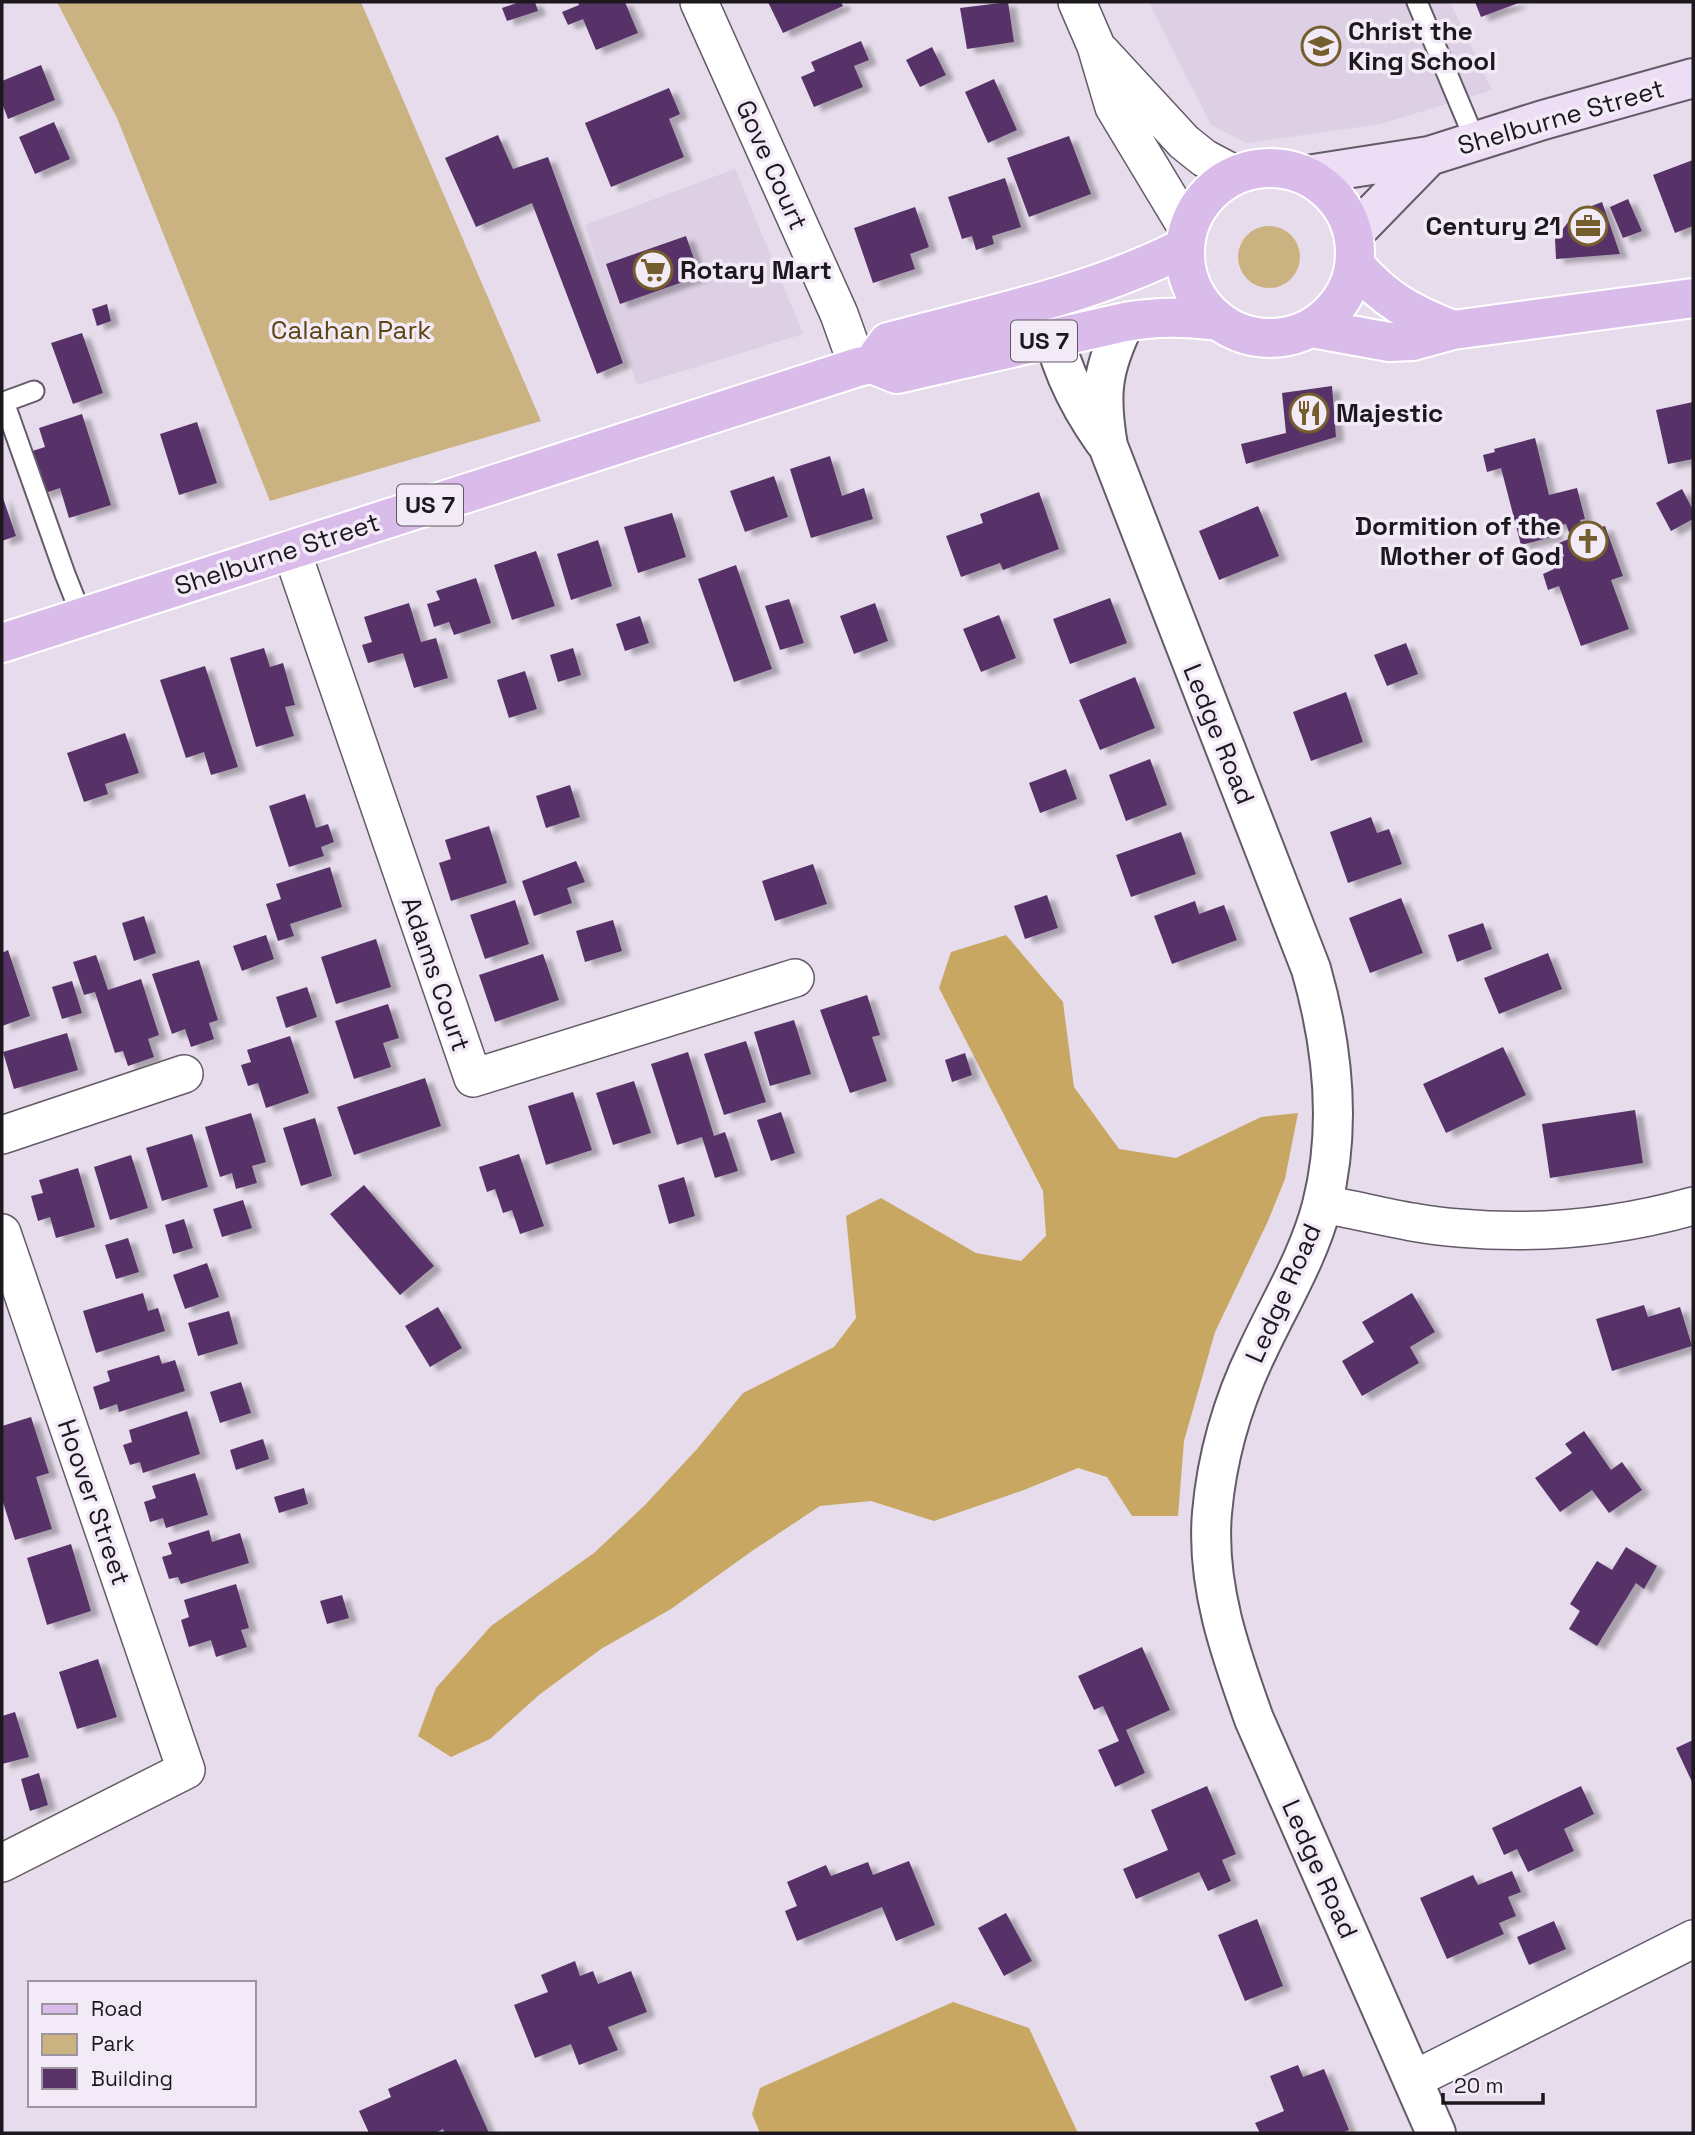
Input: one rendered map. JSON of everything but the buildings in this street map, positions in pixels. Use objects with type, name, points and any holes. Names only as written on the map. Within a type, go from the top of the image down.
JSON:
[{"type":"main road","name":"Shelburne Street","points":[[1429,156],[1354,250],[1349,286],[1327,317],[1312,328],[1274,340],[1253,339],[1231,331],[1206,311],[1192,289],[1186,268],[1185,238],[1196,208],[1206,196],[1236,175],[1264,169],[1307,174],[1429,156],[1475,140],[1693,78]]},
{"type":"main road","points":[[1307,174],[1338,201],[1347,217],[1354,250],[1372,285],[1400,306],[1453,330]]},
{"type":"main road","name":"Shelburne Street","points":[[2,643],[865,366],[888,342],[1045,302],[1113,280],[1185,238]]},
{"type":"main road","points":[[1312,328],[1389,342],[1413,341],[1453,330],[1693,298]]},
{"type":"main road","name":"Shelburne Street","points":[[865,366],[897,374],[1125,322],[1174,316],[1219,321]]},
{"type":"street","name":"Gove Court","points":[[699,2],[865,366]]},
{"type":"street","points":[[1077,2],[1096,46],[1114,107],[1185,238]]},
{"type":"street","points":[[1096,46],[1184,142],[1204,158],[1236,175]]},
{"type":"street","name":"Ledge Road","points":[[1045,302],[1059,360],[1083,411],[1108,446]]},
{"type":"street","name":"Ledge Road","points":[[1125,322],[1113,347],[1103,380],[1102,412],[1108,446],[1296,929],[1314,981],[1329,1044],[1333,1089],[1333,1127],[1322,1204],[1296,1274],[1242,1384],[1224,1441],[1212,1514],[1215,1584],[1220,1617],[1254,1719],[1436,2133]]},
{"type":"street","name":"Adams Court","points":[[291,549],[473,1078],[795,978]]},
{"type":"street","points":[[2,1135],[184,1074]]},
{"type":"street","points":[[1322,1204],[1429,1225],[1516,1231],[1590,1226],[1693,1206]]},
{"type":"street","name":"Hoover Street","points":[[2,1233],[186,1770],[2,1863]]},
{"type":"street","points":[[1413,2080],[1693,1939]]},
{"type":"lane","points":[[1417,2],[1475,140]]},
{"type":"lane","points":[[34,391],[4,402],[82,617]]},
{"type":"shaded area","name":"Christ the King School","points":[[1149,2],[1450,2],[1492,90],[1381,124],[1247,143],[1211,125]]},
{"type":"shaded area","points":[[735,169],[803,334],[637,385],[585,225]]},
{"type":"shaded area","points":[[1006,935],[1063,1002],[1074,1087],[1119,1149],[1176,1158],[1261,1117],[1298,1113],[1285,1179],[1215,1332],[1184,1441],[1178,1516],[1132,1516],[1107,1477],[1078,1468],[934,1521],[871,1501],[820,1506],[671,1609],[601,1649],[539,1695],[490,1739],[451,1757],[418,1736],[436,1688],[491,1626],[594,1553],[645,1505],[697,1449],[743,1393],[834,1347],[856,1318],[846,1216],[881,1198],[976,1253],[1021,1261],[1046,1236],[1043,1191],[939,988],[951,952]]},
{"type":"shaded area","points":[[953,2002],[1029,2028],[1078,2133],[760,2133],[752,2114],[760,2088]]},
{"type":"green space","name":"Calahan Park","points":[[57,2],[361,2],[541,421],[270,501],[117,118]]},
{"type":"green space","points":[[1263,226],[1275,226],[1291,235],[1298,245],[1298,269],[1291,279],[1275,288],[1263,288],[1252,283],[1243,274],[1238,263],[1238,251],[1243,240],[1252,231]]},
{"type":"place","name":"Christ the King School","points":[[1321,46]]},
{"type":"place","name":"Century 21","points":[[1588,226]]},
{"type":"place","name":"Rotary Mart","points":[[653,270]]},
{"type":"place","name":"Majestic","points":[[1309,413]]},
{"type":"place","name":"Dormition of the Mother of God","points":[[1588,541]]}]
